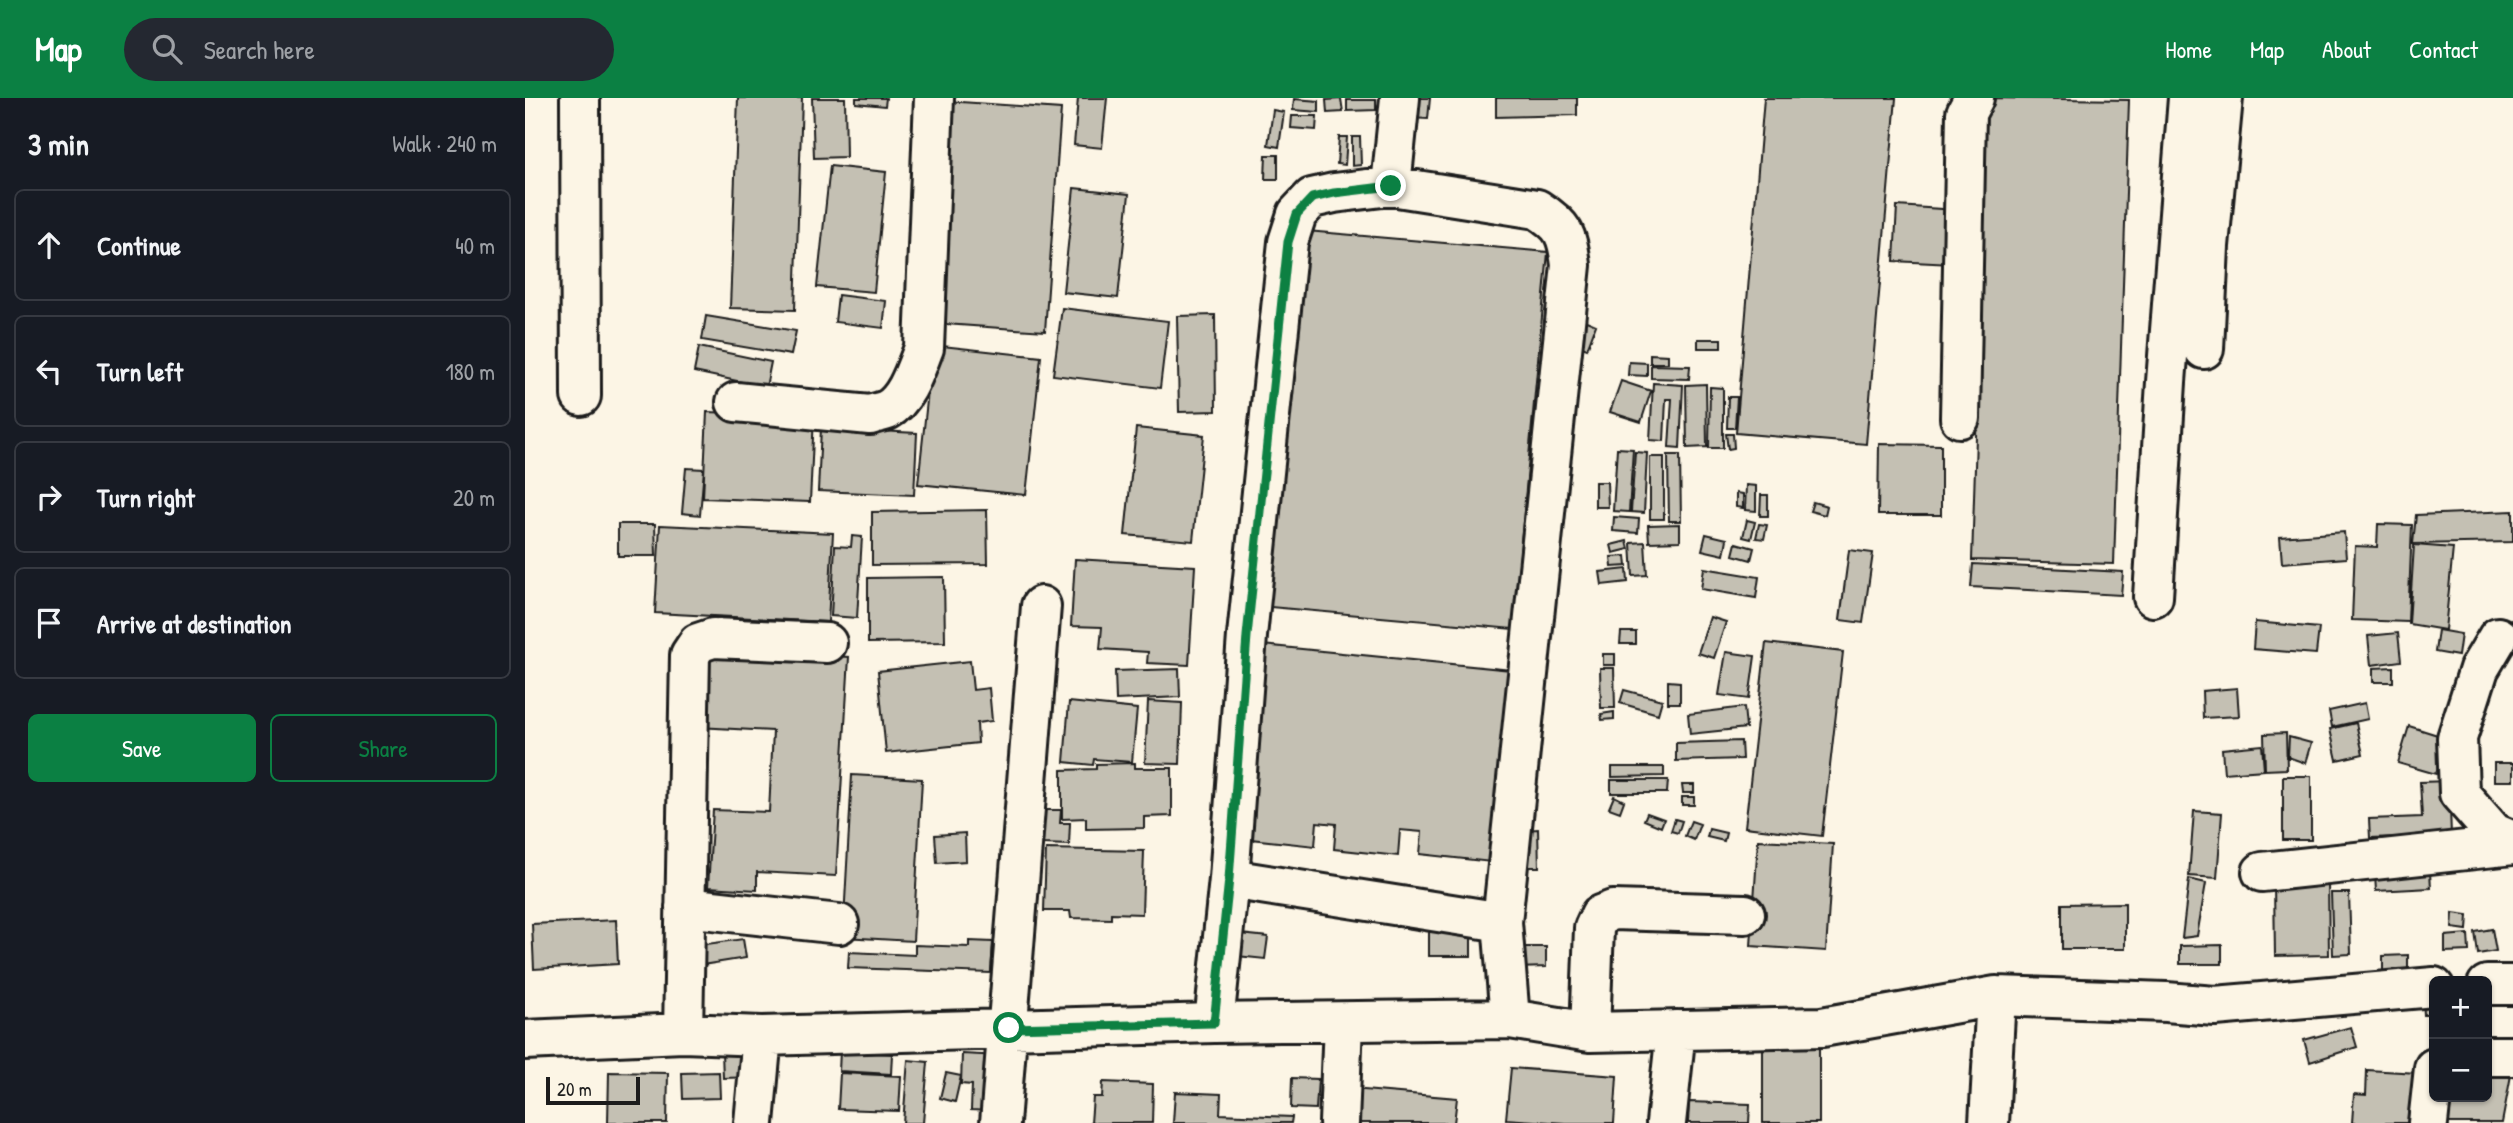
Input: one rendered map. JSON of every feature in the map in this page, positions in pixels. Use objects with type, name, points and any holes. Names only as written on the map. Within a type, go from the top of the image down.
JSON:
[{"type":"street","points":[[580,98],[581,396]]},
{"type":"street","points":[[736,402],[870,415],[887,410],[900,399],[924,348],[934,98]]},
{"type":"street","points":[[1391,186],[1400,98]]},
{"type":"street","points":[[1960,418],[1966,113],[1974,98]]},
{"type":"street","points":[[2153,597],[2188,98]]},
{"type":"street","points":[[2204,349],[2209,246],[2223,98]]},
{"type":"street","points":[[1214,1023],[1229,879],[1247,636],[1288,242],[1297,214],[1312,198],[1391,186],[1537,209],[1557,221],[1568,238],[1571,265],[1502,922],[1510,1019]]},
{"type":"street","points":[[1000,1123],[1041,606]]},
{"type":"street","points":[[2498,637],[2479,669],[2457,738],[2459,793],[2494,833],[2513,843]]},
{"type":"street","points":[[683,1033],[690,655],[698,643],[713,638],[827,643]]},
{"type":"street","points":[[2262,872],[2513,843]]},
{"type":"street","points":[[1229,879],[1502,922]]},
{"type":"street","points":[[685,907],[839,924]]},
{"type":"street","points":[[1590,1032],[1594,928],[1601,915],[1613,909],[1745,914]]},
{"type":"street","points":[[2492,985],[2513,985]]},
{"type":"street","points":[[525,1040],[683,1033],[762,1036],[1214,1023],[1510,1019],[1590,1032],[1822,1027],[1996,996],[2215,1006],[2429,987]]},
{"type":"street","points":[[1989,1123],[1996,996]]},
{"type":"street","points":[[1339,1123],[1343,1022]]},
{"type":"street","points":[[1666,1123],[1676,1030]]},
{"type":"street","points":[[754,1123],[762,1036]]},
{"type":"street","points":[[2492,1056],[2513,1056]]},
{"type":"street","points":[[2428,1123],[2430,1102]]},
{"type":"building","points":[[738,98],[802,98],[795,310],[730,308]]},
{"type":"building","points":[[812,98],[845,98],[846,157],[814,158]]},
{"type":"building","points":[[856,98],[886,98],[885,106],[856,103]]},
{"type":"building","points":[[1078,98],[1107,98],[1102,148],[1074,145]]},
{"type":"building","points":[[1412,98],[1430,98],[1428,119],[1410,118]]},
{"type":"building","points":[[1496,98],[1577,98],[1577,115],[1496,117]]},
{"type":"building","points":[[1764,98],[1896,98],[1866,444],[1736,433]]},
{"type":"building","points":[[1987,98],[2129,100],[2114,564],[1972,560]]},
{"type":"building","points":[[1294,99],[1319,101],[1319,112],[1293,110]]},
{"type":"building","points":[[1341,99],[1343,112],[1327,113],[1326,100]]},
{"type":"building","points":[[1347,100],[1376,100],[1376,110],[1347,111]]},
{"type":"building","points":[[946,101],[1061,109],[1045,331],[931,323]]},
{"type":"building","points":[[1273,110],[1284,112],[1279,147],[1268,145]]},
{"type":"building","points":[[1292,116],[1317,116],[1316,130],[1291,128]]},
{"type":"building","points":[[1339,137],[1347,137],[1345,165],[1337,164]]},
{"type":"building","points":[[1352,137],[1360,137],[1361,165],[1352,166]]},
{"type":"building","points":[[1266,155],[1278,155],[1278,179],[1265,179]]},
{"type":"building","points":[[830,166],[886,172],[874,292],[817,287]]},
{"type":"building","points":[[1074,188],[1129,194],[1118,298],[1063,292]]},
{"type":"building","points":[[1897,206],[1956,210],[1952,264],[1894,261]]},
{"type":"building","points":[[1295,230],[1548,252],[1513,629],[1260,606]]},
{"type":"building","points":[[838,295],[886,301],[883,328],[835,322]]},
{"type":"building","points":[[1062,308],[1168,321],[1160,388],[1053,375]]},
{"type":"building","points":[[1215,315],[1216,411],[1179,412],[1177,316]]},
{"type":"building","points":[[706,316],[796,331],[791,355],[702,340]]},
{"type":"building","points":[[1577,317],[1596,325],[1587,349],[1567,341]]},
{"type":"building","points":[[1698,339],[1721,339],[1721,348],[1698,348]]},
{"type":"building","points":[[933,345],[1041,357],[1026,495],[918,484]]},
{"type":"building","points":[[699,347],[771,362],[766,387],[694,372]]},
{"type":"building","points":[[1650,354],[1668,355],[1668,363],[1650,363]]},
{"type":"building","points":[[1629,362],[1647,363],[1647,376],[1628,375]]},
{"type":"building","points":[[1651,365],[1690,366],[1689,379],[1651,378]]},
{"type":"building","points":[[1621,381],[1651,391],[1641,422],[1610,412]]},
{"type":"building","points":[[1653,383],[1683,385],[1680,448],[1669,447],[1672,399],[1666,399],[1664,441],[1650,440]]},
{"type":"building","points":[[1706,384],[1707,447],[1687,448],[1686,385]]},
{"type":"building","points":[[1710,387],[1723,388],[1723,448],[1709,448]]},
{"type":"building","points":[[1728,397],[1737,397],[1735,428],[1727,428]]},
{"type":"building","points":[[707,412],[814,416],[810,502],[703,498]]},
{"type":"building","points":[[821,428],[917,433],[914,495],[818,491]]},
{"type":"building","points":[[1136,428],[1204,435],[1193,541],[1125,535]]},
{"type":"building","points":[[1726,434],[1733,434],[1734,448],[1728,449]]},
{"type":"building","points":[[1879,444],[1941,445],[1941,515],[1878,515]]},
{"type":"building","points":[[1617,448],[1633,449],[1629,512],[1613,511]]},
{"type":"building","points":[[1635,452],[1647,453],[1644,513],[1631,512]]},
{"type":"building","points":[[1668,455],[1680,455],[1681,521],[1669,521]]},
{"type":"building","points":[[1650,457],[1664,457],[1664,519],[1650,519]]},
{"type":"building","points":[[686,468],[704,469],[700,515],[682,513]]},
{"type":"building","points":[[1595,482],[1607,482],[1608,507],[1595,507]]},
{"type":"building","points":[[1746,485],[1756,486],[1756,511],[1745,510]]},
{"type":"building","points":[[1736,493],[1743,494],[1743,508],[1736,507]]},
{"type":"building","points":[[1761,495],[1768,495],[1768,516],[1760,516]]},
{"type":"building","points":[[1813,502],[1827,506],[1825,515],[1810,511]]},
{"type":"building","points":[[987,510],[988,564],[872,565],[872,512]]},
{"type":"building","points":[[2513,511],[2513,542],[2413,544],[2416,515]]},
{"type":"building","points":[[1614,517],[1639,519],[1638,533],[1613,531]]},
{"type":"building","points":[[1747,520],[1755,522],[1751,539],[1743,537]]},
{"type":"building","points":[[618,524],[655,524],[656,556],[618,556]]},
{"type":"building","points":[[1680,524],[1680,541],[1649,542],[1648,525]]},
{"type":"building","points":[[1759,524],[1767,525],[1764,539],[1756,538]]},
{"type":"building","points":[[2378,524],[2412,525],[2408,622],[2352,620],[2355,546],[2377,547]]},
{"type":"building","points":[[660,525],[833,533],[828,622],[655,613]]},
{"type":"building","points":[[2344,532],[2346,558],[2282,563],[2280,537]]},
{"type":"building","points":[[1706,534],[1727,539],[1724,555],[1702,550]]},
{"type":"building","points":[[852,536],[862,537],[857,618],[831,616],[835,546],[851,547]]},
{"type":"building","points":[[1627,541],[1629,549],[1613,553],[1611,545]]},
{"type":"building","points":[[1645,542],[1647,575],[1633,576],[1631,543]]},
{"type":"building","points":[[1736,543],[1754,548],[1751,560],[1733,555]]},
{"type":"building","points":[[2414,545],[2453,548],[2445,630],[2409,624]]},
{"type":"building","points":[[1849,550],[1873,553],[1863,623],[1840,620]]},
{"type":"building","points":[[1626,556],[1627,566],[1612,567],[1611,557]]},
{"type":"building","points":[[1075,559],[1195,566],[1189,665],[1147,663],[1148,652],[1100,649],[1102,627],[1071,626]]},
{"type":"building","points":[[1973,564],[2123,572],[2121,595],[1971,587]]},
{"type":"building","points":[[1704,568],[1759,577],[1756,598],[1701,589]]},
{"type":"building","points":[[1627,569],[1628,582],[1602,585],[1600,572]]},
{"type":"building","points":[[944,577],[945,642],[868,643],[868,578]]},
{"type":"building","points":[[1710,617],[1726,622],[1714,658],[1698,653]]},
{"type":"building","points":[[2255,622],[2319,628],[2316,654],[2253,649]]},
{"type":"building","points":[[2438,630],[2461,634],[2458,656],[2435,652]]},
{"type":"building","points":[[1621,632],[1636,632],[1636,644],[1620,644]]},
{"type":"building","points":[[2398,633],[2401,661],[2371,665],[2368,636]]},
{"type":"building","points":[[1766,643],[1843,652],[1822,836],[1745,827]]},
{"type":"building","points":[[1262,645],[1511,670],[1491,862],[1420,854],[1422,832],[1400,830],[1398,856],[1334,849],[1336,824],[1317,822],[1315,846],[1242,838]]},
{"type":"building","points":[[703,649],[849,657],[836,876],[757,872],[757,890],[708,887],[713,810],[769,812],[773,731],[698,727]]},
{"type":"building","points":[[1726,652],[1755,656],[1749,699],[1719,695]]},
{"type":"building","points":[[1603,654],[1615,654],[1615,665],[1603,665]]},
{"type":"building","points":[[970,661],[973,690],[989,688],[992,721],[977,723],[978,743],[886,753],[878,671]]},
{"type":"building","points":[[2393,667],[2393,682],[2373,682],[2373,668]]},
{"type":"building","points":[[1600,668],[1614,668],[1615,708],[1601,708]]},
{"type":"building","points":[[1179,669],[1180,697],[1116,700],[1115,671]]},
{"type":"building","points":[[1668,681],[1680,682],[1680,703],[1668,703]]},
{"type":"building","points":[[2237,688],[2239,716],[2203,718],[2202,691]]},
{"type":"building","points":[[1624,690],[1662,700],[1658,714],[1620,703]]},
{"type":"building","points":[[1148,701],[1182,703],[1180,764],[1145,763]]},
{"type":"building","points":[[1069,702],[1137,709],[1132,762],[1094,759],[1093,765],[1064,762]]},
{"type":"building","points":[[2365,703],[2368,719],[2332,727],[2329,711]]},
{"type":"building","points":[[1744,707],[1746,728],[1690,734],[1688,714]]},
{"type":"building","points":[[1614,712],[1614,719],[1602,720],[1601,714]]},
{"type":"building","points":[[2356,723],[2363,754],[2337,760],[2330,729]]},
{"type":"building","points":[[2409,726],[2447,738],[2436,774],[2398,763]]},
{"type":"building","points":[[2286,733],[2287,769],[2265,770],[2264,734]]},
{"type":"building","points":[[2289,737],[2311,743],[2305,763],[2288,757]]},
{"type":"building","points":[[1741,741],[1742,759],[1676,761],[1676,743]]},
{"type":"building","points":[[2262,745],[2264,770],[2224,773],[2222,749]]},
{"type":"building","points":[[1135,763],[1135,768],[1172,768],[1172,816],[1144,817],[1144,828],[1086,829],[1086,818],[1062,819],[1062,770],[1096,769],[1096,764]]},
{"type":"building","points":[[2494,763],[2513,763],[2513,781],[2494,781]]},
{"type":"building","points":[[1612,767],[1664,767],[1664,776],[1612,777]]},
{"type":"building","points":[[852,775],[922,779],[913,941],[843,937]]},
{"type":"building","points":[[2283,776],[2311,776],[2311,840],[2283,840]]},
{"type":"building","points":[[1611,780],[1668,780],[1667,793],[1611,793]]},
{"type":"building","points":[[2449,781],[2451,835],[2370,838],[2369,819],[2422,817],[2420,782]]},
{"type":"building","points":[[1682,785],[1694,785],[1694,793],[1683,793]]},
{"type":"building","points":[[1614,796],[1624,801],[1620,812],[1609,808]]},
{"type":"building","points":[[1682,797],[1694,797],[1694,805],[1682,805]]},
{"type":"building","points":[[1044,810],[1061,810],[1060,823],[1070,823],[1069,845],[1043,844]]},
{"type":"building","points":[[2194,811],[2222,813],[2217,878],[2189,876]]},
{"type":"building","points":[[1647,813],[1664,819],[1661,827],[1644,820]]},
{"type":"building","points":[[1675,819],[1682,821],[1678,833],[1671,831]]},
{"type":"building","points":[[1691,821],[1700,824],[1694,840],[1685,836]]},
{"type":"building","points":[[1538,829],[1539,867],[1525,867],[1525,830]]},
{"type":"building","points":[[1709,829],[1726,833],[1724,841],[1707,837]]},
{"type":"building","points":[[965,833],[966,861],[937,863],[935,835]]},
{"type":"building","points":[[1758,840],[1833,844],[1826,951],[1751,946]]},
{"type":"building","points":[[1046,849],[1144,851],[1142,914],[1111,913],[1111,919],[1071,918],[1070,911],[1044,911]]},
{"type":"building","points":[[2430,872],[2431,888],[2376,891],[2375,875]]},
{"type":"building","points":[[2189,879],[2206,883],[2197,936],[2182,938]]},
{"type":"building","points":[[2274,882],[2328,882],[2329,955],[2275,956]]},
{"type":"building","points":[[2331,893],[2349,893],[2351,954],[2333,955]]},
{"type":"building","points":[[2125,903],[2125,949],[2062,949],[2062,904]]},
{"type":"building","points":[[2453,913],[2468,915],[2467,930],[2452,928]]},
{"type":"building","points":[[616,920],[618,964],[534,969],[532,924]]},
{"type":"building","points":[[1429,929],[1471,929],[1471,956],[1429,956]]},
{"type":"building","points":[[2492,929],[2496,951],[2478,954],[2475,932]]},
{"type":"building","points":[[1231,933],[1268,937],[1265,959],[1228,955]]},
{"type":"building","points":[[2468,934],[2469,951],[2445,952],[2445,936]]},
{"type":"building","points":[[743,939],[746,958],[702,965],[699,945]]},
{"type":"building","points":[[969,941],[993,942],[991,973],[848,968],[849,952],[915,955],[915,945],[969,947]]},
{"type":"building","points":[[2222,945],[2222,964],[2180,964],[2180,946]]},
{"type":"building","points":[[1513,947],[1546,947],[1546,967],[1512,968]]},
{"type":"building","points":[[2408,955],[2408,971],[2383,971],[2383,956]]},
{"type":"building","points":[[2429,996],[2429,1015],[2424,1015],[2423,997]]},
{"type":"building","points":[[2351,1027],[2357,1047],[2310,1062],[2304,1040]]},
{"type":"building","points":[[1763,1041],[1819,1041],[1819,1123],[1763,1123]]},
{"type":"building","points":[[755,1051],[756,1077],[723,1078],[722,1052]]},
{"type":"building","points":[[840,1051],[892,1054],[891,1074],[839,1071]]},
{"type":"building","points":[[962,1054],[1001,1056],[990,1111],[971,1110],[972,1085],[961,1084]]},
{"type":"building","points":[[908,1060],[928,1062],[923,1123],[903,1123]]},
{"type":"building","points":[[1511,1068],[1617,1076],[1614,1123],[1506,1119]]},
{"type":"building","points":[[2367,1070],[2418,1073],[2414,1123],[2352,1123],[2354,1094],[2366,1095]]},
{"type":"building","points":[[2492,1071],[2511,1075],[2502,1123],[2448,1123],[2451,1102],[2492,1102]]},
{"type":"building","points":[[609,1072],[668,1073],[667,1123],[608,1123]]},
{"type":"building","points":[[719,1072],[720,1098],[683,1099],[682,1073]]},
{"type":"building","points":[[840,1073],[901,1076],[899,1111],[838,1109]]},
{"type":"building","points":[[946,1073],[961,1076],[955,1102],[940,1098]]},
{"type":"building","points":[[1292,1078],[1318,1079],[1316,1109],[1291,1108]]},
{"type":"building","points":[[1103,1082],[1153,1084],[1152,1123],[1091,1123],[1093,1097],[1102,1097]]},
{"type":"building","points":[[1352,1089],[1457,1098],[1454,1123],[1348,1123]]},
{"type":"building","points":[[1175,1092],[1221,1094],[1220,1114],[1292,1117],[1291,1123],[1173,1123]]},
{"type":"building","points":[[1689,1102],[1750,1104],[1749,1123],[1688,1123]]},
{"type":"route","points":[[1009,1028],[1214,1023],[1229,879],[1247,636],[1288,242],[1297,214],[1312,198],[1391,186]]}]
